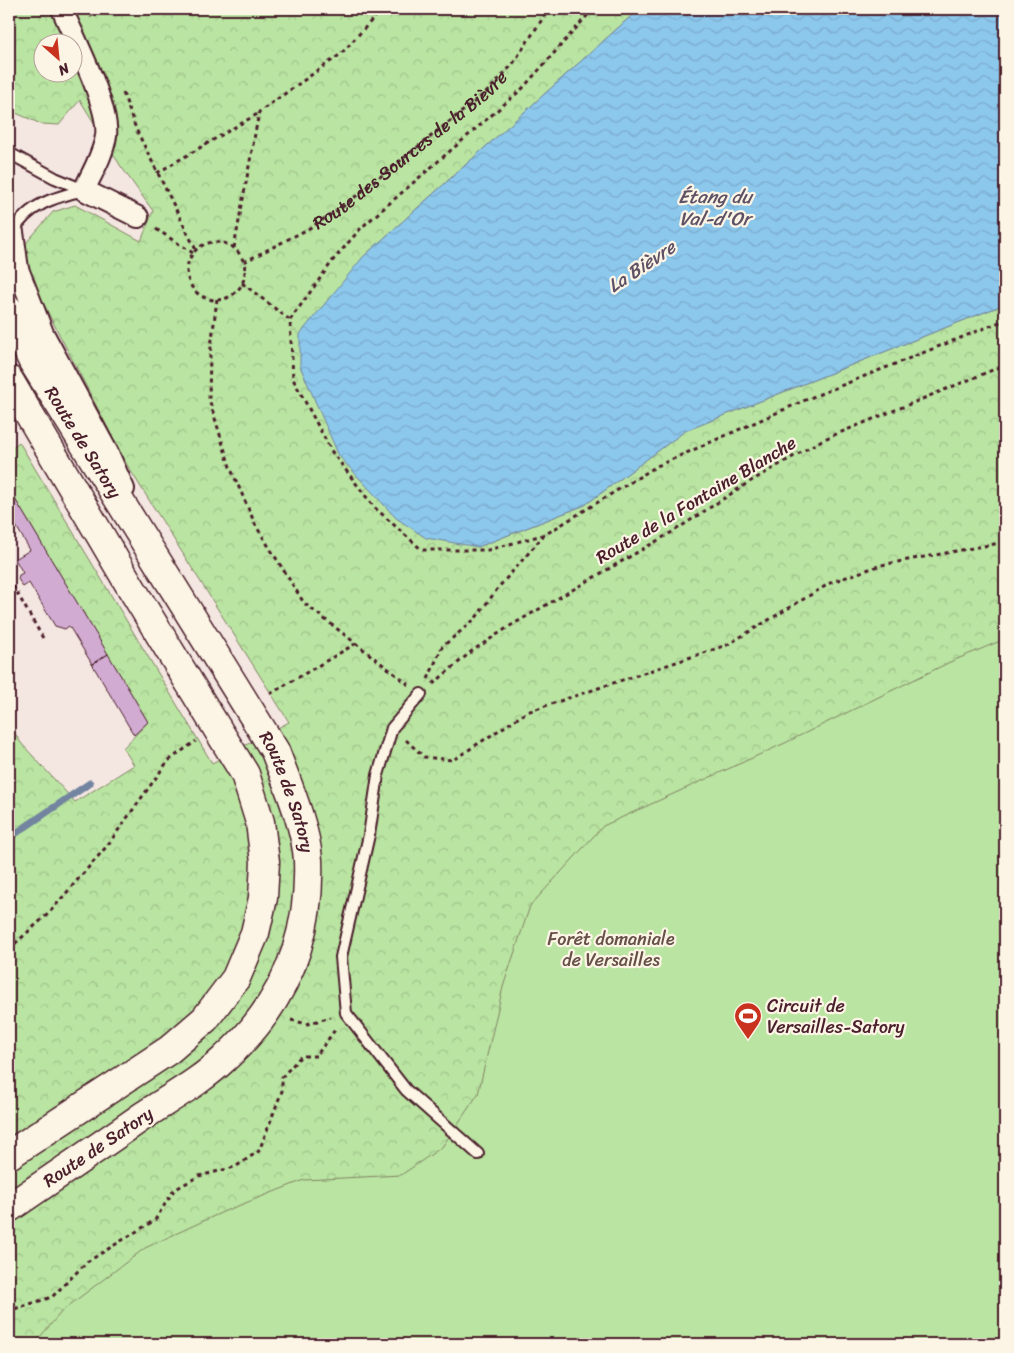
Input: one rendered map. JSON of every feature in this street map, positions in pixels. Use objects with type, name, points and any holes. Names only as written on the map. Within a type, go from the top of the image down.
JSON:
[{"type":"main road","name":"Route de Satory","points":[[9,310],[32,360],[275,751],[297,811],[308,859],[306,904],[299,944],[285,980],[266,1015],[223,1061],[9,1208]]},
{"type":"main road","name":"Route de Satory","points":[[9,380],[129,584],[246,774],[260,822],[265,862],[263,898],[255,933],[236,978],[205,1019],[169,1050],[9,1155]]},
{"type":"street","points":[[62,9],[97,93],[105,122],[103,146],[84,190],[138,217]]},
{"type":"street","points":[[11,226],[18,269],[43,332],[108,453],[150,550]]},
{"type":"lane","points":[[9,153],[41,171],[84,190]]},
{"type":"lane","points":[[11,226],[19,222],[31,210],[60,196],[84,190]]},
{"type":"lane","points":[[421,694],[392,728],[378,775],[369,835],[342,957],[346,1013],[406,1090],[478,1154]]},
{"type":"path","points":[[88,9],[96,26]]},
{"type":"path","points":[[157,174],[259,112],[341,54],[382,9]]},
{"type":"path","name":"Route des Sources de la Bièvre","points":[[244,262],[308,230],[342,208],[488,91],[512,65],[549,9]]},
{"type":"path","points":[[593,9],[522,88],[362,226],[334,259],[290,320],[293,379],[332,452],[374,507],[422,550],[488,550],[546,534],[657,466],[810,398],[1005,320]]},
{"type":"path","points":[[120,84],[136,128],[195,252]]},
{"type":"path","points":[[234,248],[259,112]]},
{"type":"path","points":[[138,217],[195,252]]},
{"type":"path","points":[[211,242],[219,242],[234,248],[244,262],[245,276],[232,295],[217,299],[199,294],[189,279],[188,270],[195,252],[211,242]]},
{"type":"path","points":[[242,283],[290,320]]},
{"type":"path","points":[[217,299],[210,355],[210,399],[230,467],[256,526],[304,603],[421,694],[442,647],[475,620],[498,588],[546,534]]},
{"type":"path","name":"Route de la Fontaine Blanche","points":[[421,694],[472,651],[510,626],[674,531],[746,484],[822,440],[1005,365]]},
{"type":"path","points":[[392,728],[424,757],[453,760],[528,712],[727,645],[832,582],[881,565],[1005,542]]},
{"type":"path","points":[[9,580],[44,638]]},
{"type":"path","points":[[269,695],[356,644]]},
{"type":"path","points":[[9,949],[48,914],[107,846],[168,761],[196,741]]},
{"type":"path","points":[[266,1015],[307,1024],[346,1013]]},
{"type":"path","points":[[9,1314],[14,1310],[52,1297],[87,1262],[155,1220],[174,1190],[199,1176],[235,1167],[259,1151],[282,1091],[282,1077],[301,1056],[316,1056],[346,1013]]},
{"type":"green space","name":"Forêt domaniale de Versailles","points":[[9,9],[639,9],[363,257],[300,366],[319,407],[478,547],[585,505],[685,431],[1005,304],[1005,1344],[9,1344],[9,724],[21,743],[75,802],[134,765],[123,748],[148,722],[15,499],[9,486],[9,450],[19,442],[212,763],[289,722],[127,465],[28,274],[26,243],[53,212],[75,205],[141,241],[153,211],[120,165],[80,100],[59,125],[41,124],[9,110]]},
{"type":"green space","name":"Circuit de Versailles-Satory","points":[[1005,639],[1005,1344],[34,1344],[63,1310],[145,1248],[225,1211],[304,1180],[401,1175],[442,1147],[478,1094],[503,987],[530,906],[603,826],[785,743],[950,662]]},
{"type":"water","name":"Étang du Val-d'Or","points":[[639,9],[1005,9],[1005,304],[685,431],[585,505],[478,547],[426,538],[396,518],[339,456],[300,366],[300,334],[363,257]]},
{"type":"building","points":[[15,499],[108,654],[92,664],[69,626],[65,629],[55,626],[29,583],[23,587],[18,579],[19,575],[23,573],[15,559],[30,550],[9,514],[9,503]]},
{"type":"building","points":[[108,654],[148,722],[134,735],[92,664]]},
{"type":"waterway","name":"La Bièvre","points":[[9,838],[90,783]]},
{"type":"place","name":"Circuit de Versailles-Satory","points":[[748,1040]]}]
